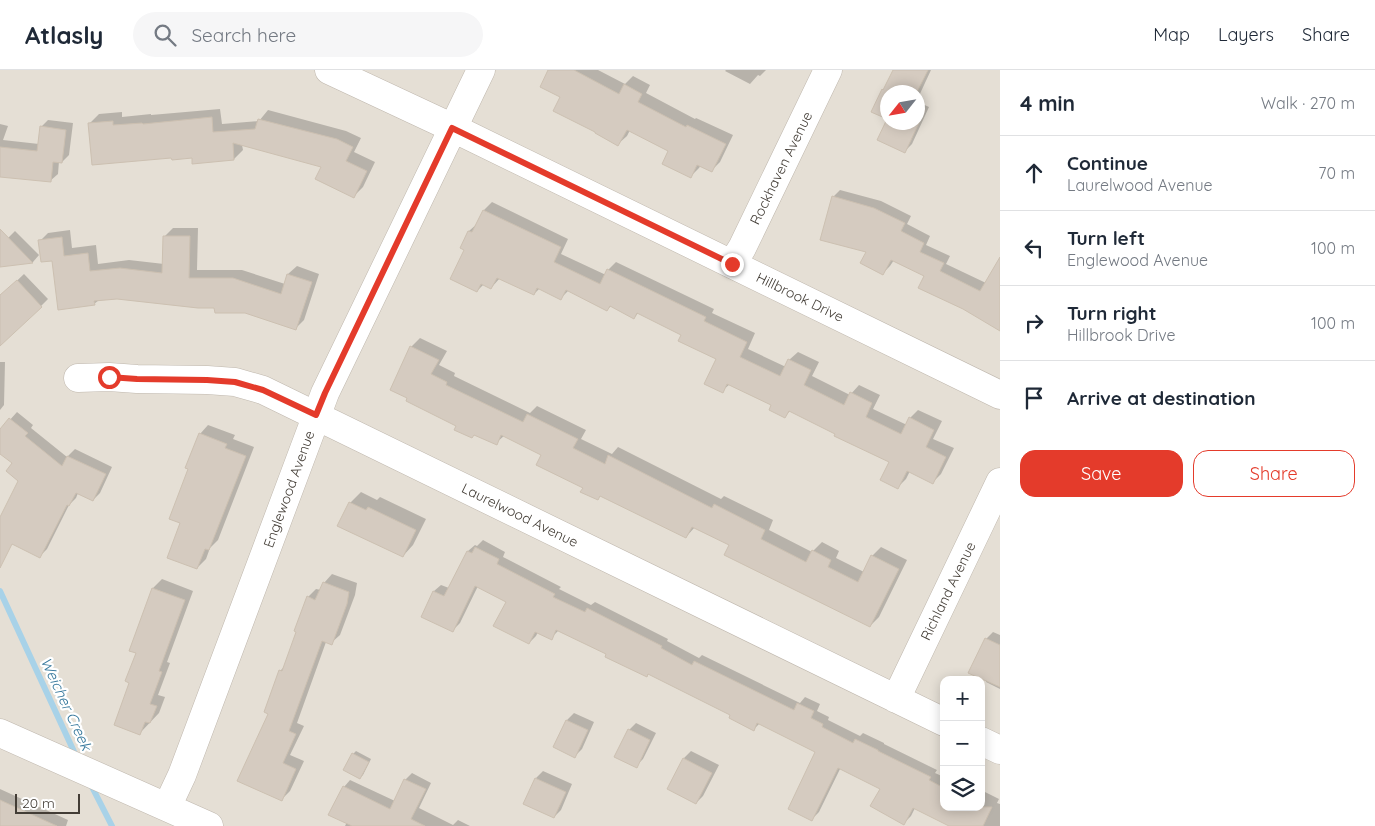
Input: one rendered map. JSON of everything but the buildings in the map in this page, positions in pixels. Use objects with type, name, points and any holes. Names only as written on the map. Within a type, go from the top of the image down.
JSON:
[{"type":"street","name":"Hillbrook Drive","points":[[329,70],[1000,395]]},
{"type":"street","name":"Englewood Avenue","points":[[167,807],[182,775],[325,393],[481,70]]},
{"type":"street","name":"Rockhaven Avenue","points":[[732,264],[747,239],[828,70]]},
{"type":"street","name":"Laurelwood Avenue","points":[[78,378],[207,380],[235,382],[263,390],[942,721]]},
{"type":"street","name":"Richland Avenue","points":[[896,699],[1000,482]]},
{"type":"street","points":[[0,733],[209,826]]},
{"type":"street","points":[[985,743],[1000,750]]},
{"type":"shaded area","points":[[0,70],[1000,70],[1000,826],[0,826]]},
{"type":"waterway","name":"Weicher Creek","points":[[0,591],[76,756]]},
{"type":"waterway","name":"Weicher Creek","points":[[90,783],[112,826]]},
{"type":"route","points":[[109,377],[235,382],[263,390],[316,415],[452,128],[732,264]]}]
